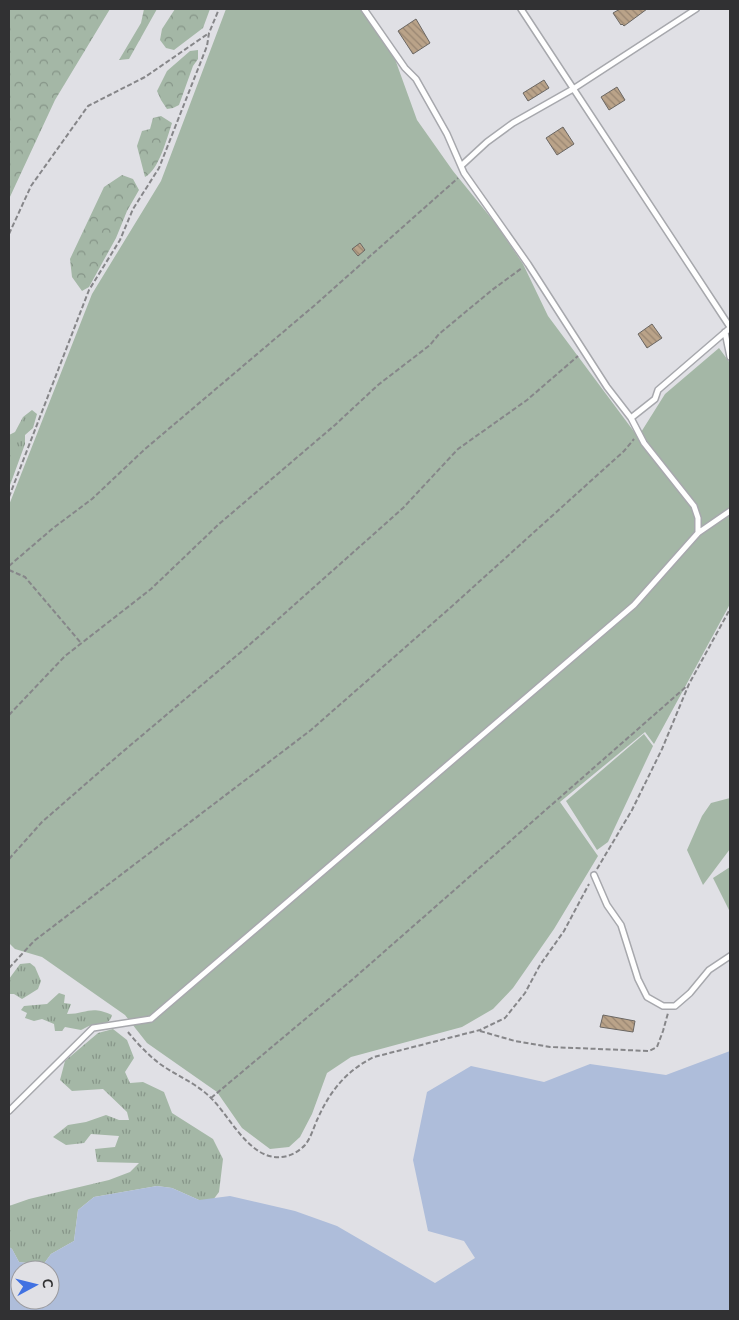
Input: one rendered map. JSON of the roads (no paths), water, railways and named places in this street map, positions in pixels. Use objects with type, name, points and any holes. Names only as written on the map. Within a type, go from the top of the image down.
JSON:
[{"type":"lane","points":[[364,9],[405,68],[416,79],[446,134],[464,173],[528,264],[607,387],[631,418],[644,443],[694,506],[698,518],[698,533]]},
{"type":"lane","points":[[521,9],[730,327],[658,390],[655,399],[631,418]]},
{"type":"lane","points":[[461,166],[487,142],[513,124],[573,89],[696,9]]},
{"type":"lane","points":[[725,332],[730,357]]},
{"type":"lane","points":[[9,1111],[93,1028],[151,1019],[634,605],[698,533],[730,511]]},
{"type":"lane","points":[[594,875],[607,904],[621,925],[638,979],[647,997],[663,1006],[675,1006],[690,993],[709,970],[730,956]]},
{"type":"water","points":[[730,1051],[730,1311],[9,1311],[9,1247],[18,1260],[10,1260],[10,1310],[60,1310],[60,1260],[47,1260],[51,1254],[74,1241],[78,1210],[94,1197],[157,1186],[172,1188],[199,1200],[230,1196],[295,1211],[337,1226],[435,1283],[475,1258],[464,1241],[428,1231],[413,1160],[427,1092],[471,1066],[544,1082],[590,1064],[666,1075]]}]
